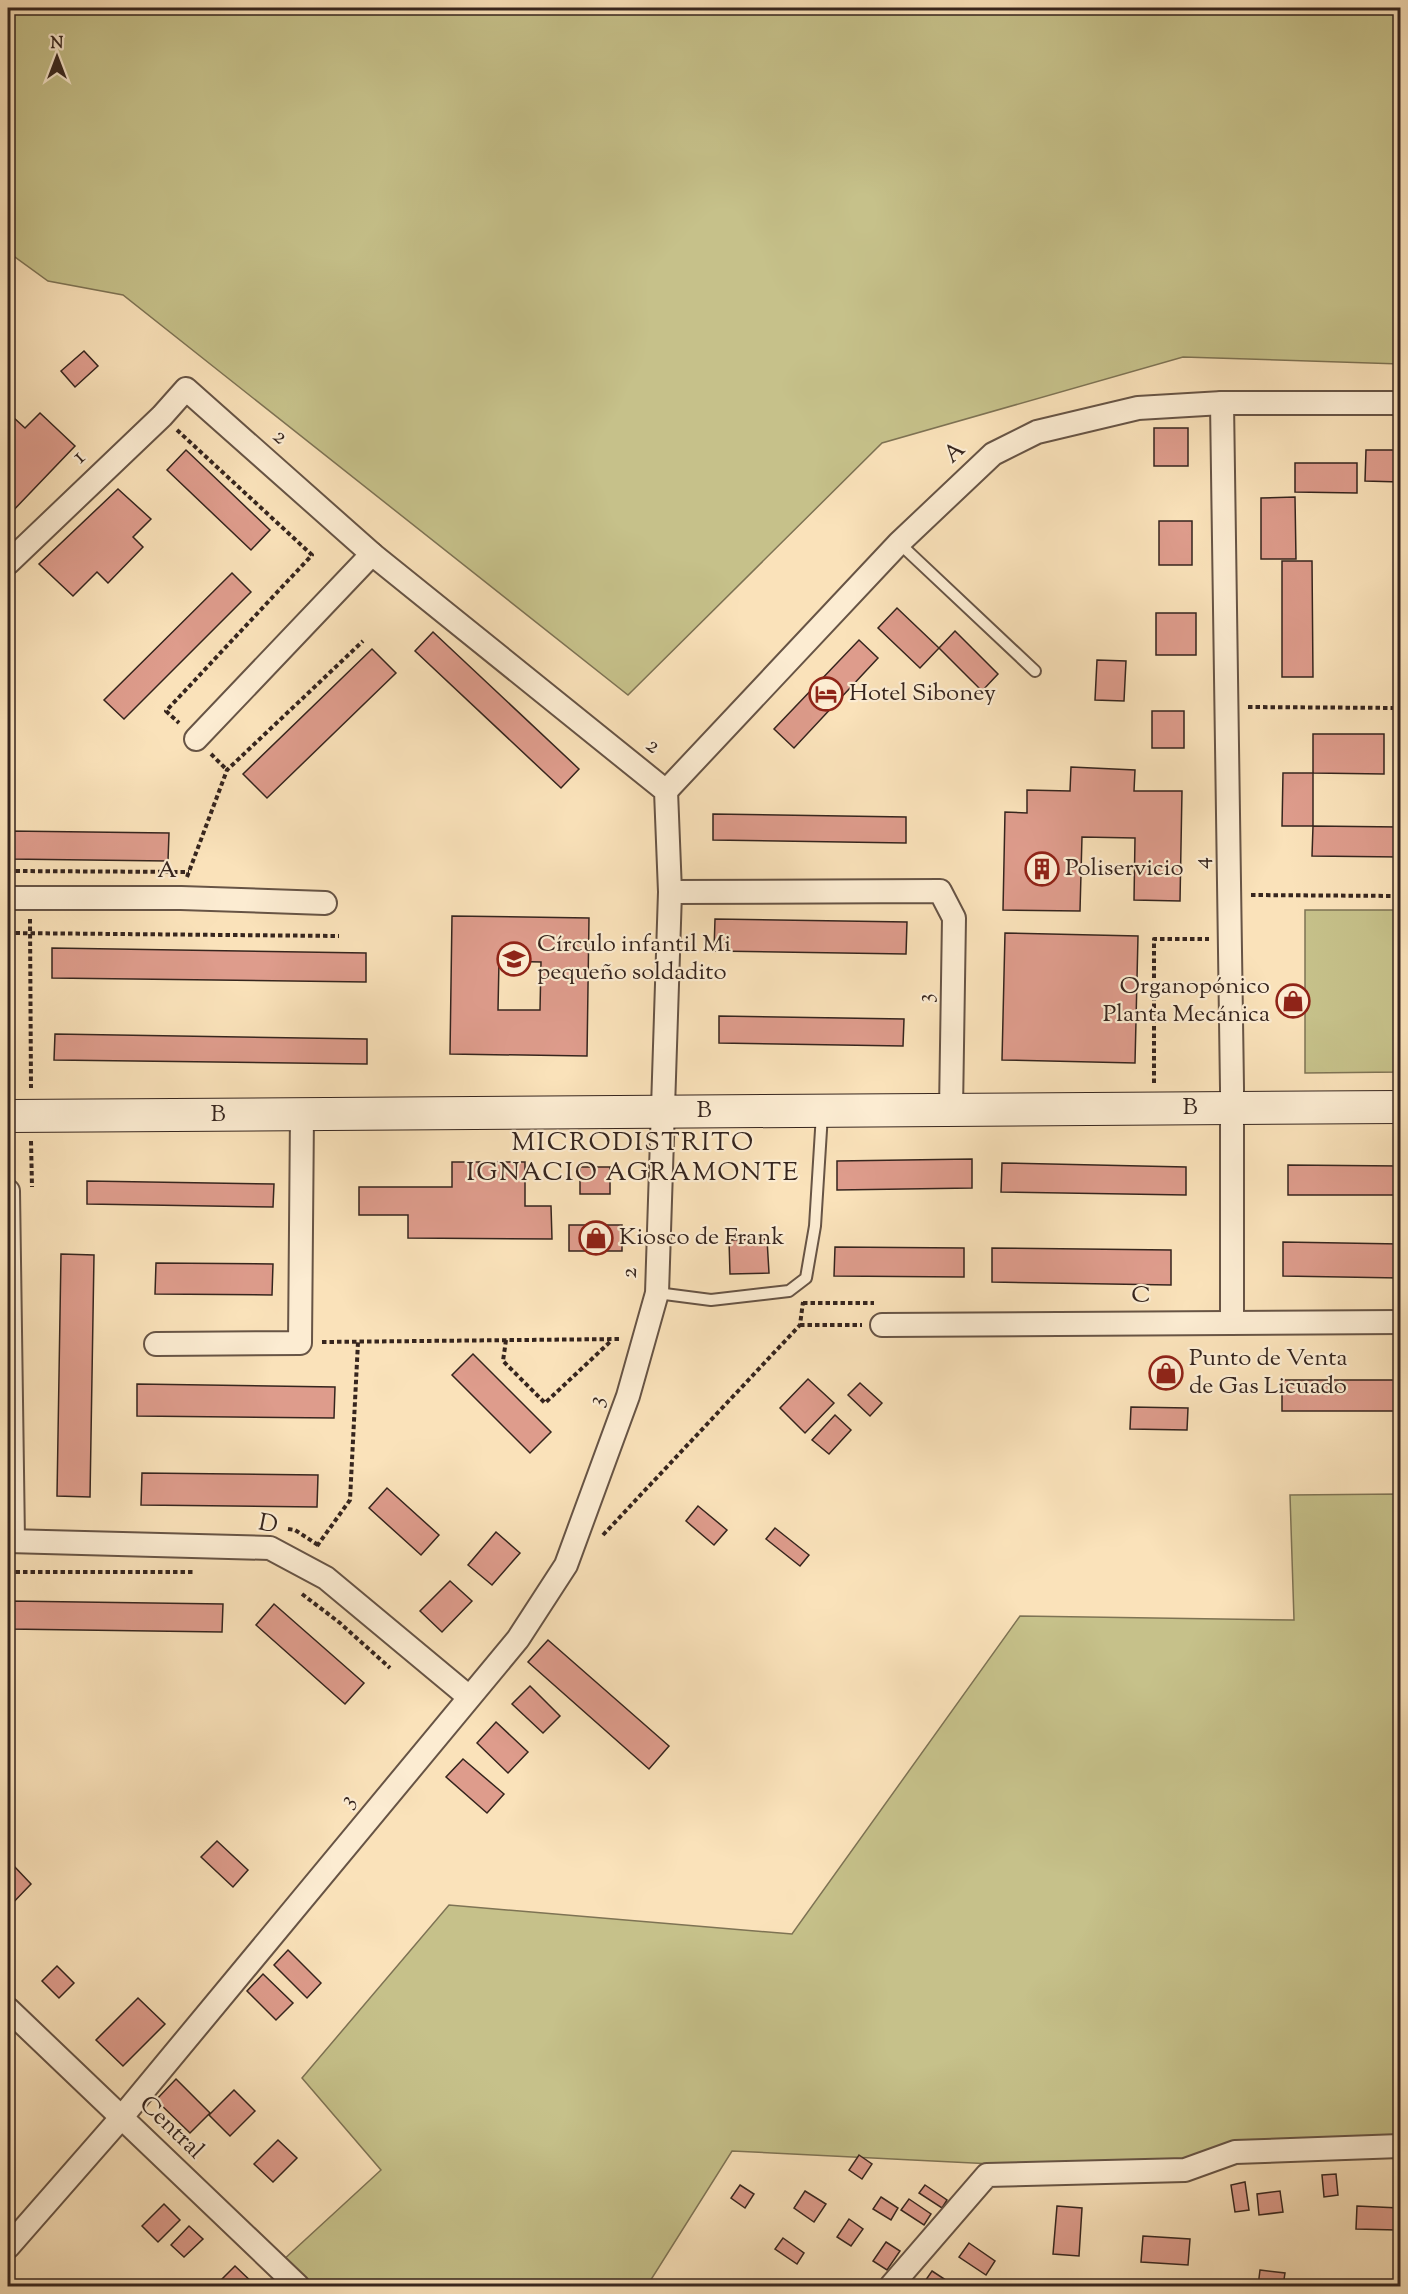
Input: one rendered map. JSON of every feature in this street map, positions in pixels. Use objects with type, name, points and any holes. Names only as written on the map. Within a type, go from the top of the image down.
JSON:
[{"type":"street","name":"1","points":[[8,563],[162,416],[186,389]]},
{"type":"street","name":"2","points":[[186,389],[372,554],[666,790],[670,892],[664,1112],[657,1293],[645,1339]]},
{"type":"street","name":"A","points":[[666,790],[899,543],[993,454],[1037,432],[1138,408],[1222,403],[1401,403]]},
{"type":"street","name":"4","points":[[1222,403],[1232,1108],[1232,1322]]},
{"type":"street","points":[[196,739],[372,554]]},
{"type":"street","name":"3","points":[[670,892],[940,891],[954,918],[951,1110]]},
{"type":"street","name":"A","points":[[8,898],[181,898],[325,903]]},
{"type":"street","name":"B","points":[[8,1116],[1401,1107]]},
{"type":"street","points":[[156,1344],[300,1343],[302,1114]]},
{"type":"street","points":[[8,1191],[10,1541]]},
{"type":"street","name":"C","points":[[882,1325],[1401,1322]]},
{"type":"street","name":"3","points":[[8,2247],[121,2118],[518,1639],[566,1565],[628,1396],[645,1339]]},
{"type":"street","name":"D","points":[[10,1541],[270,1548],[326,1578],[469,1697]]},
{"type":"street","name":"Central","points":[[8,2009],[298,2286]]},
{"type":"street","points":[[891,2286],[987,2175],[1185,2170],[1235,2152],[1401,2146]]},
{"type":"lane","points":[[899,543],[1035,671]]},
{"type":"lane","points":[[657,1293],[711,1300],[789,1291],[806,1278],[815,1226],[823,1111]]},
{"type":"path","points":[[162,416],[312,555],[166,711],[227,770]]},
{"type":"path","points":[[181,898],[227,770],[363,640]]},
{"type":"path","points":[[1227,707],[1401,708]]},
{"type":"path","points":[[8,871],[189,872]]},
{"type":"path","points":[[1229,895],[1401,896]]},
{"type":"path","points":[[1154,1089],[1154,939],[1209,939],[1209,928]]},
{"type":"path","points":[[8,933],[339,936]]},
{"type":"path","points":[[603,1535],[800,1325],[806,1278]]},
{"type":"path","points":[[800,1325],[882,1325]]},
{"type":"path","points":[[506,1340],[503,1361],[545,1403],[613,1339]]},
{"type":"path","points":[[300,1343],[645,1339]]},
{"type":"path","points":[[302,1566],[350,1500],[358,1342]]},
{"type":"path","points":[[8,1572],[202,1572]]},
{"type":"path","points":[[297,1589],[340,1623],[390,1668]]},
{"type":"shaded area","points":[[8,8],[1400,8],[1400,364],[1183,357],[882,443],[628,695],[123,295],[48,281],[8,252]]},
{"type":"shaded area","points":[[1305,910],[1400,910],[1400,1072],[1305,1073]]},
{"type":"shaded area","points":[[1400,1494],[1400,2151],[1053,2167],[732,2151],[647,2286],[306,2286],[281,2262],[381,2170],[302,2078],[449,1905],[792,1934],[1020,1616],[1294,1620],[1290,1495]]},
{"type":"building","points":[[84,351],[98,366],[75,387],[61,371]]},
{"type":"building","points":[[40,413],[75,446],[8,516],[8,422],[13,417],[25,428]]},
{"type":"building","points":[[1154,428],[1188,428],[1188,466],[1154,466]]},
{"type":"building","points":[[186,450],[270,530],[251,550],[167,470]]},
{"type":"building","points":[[1366,450],[1400,450],[1400,482],[1365,481]]},
{"type":"building","points":[[1295,463],[1357,463],[1357,493],[1295,492]]},
{"type":"building","points":[[118,489],[151,519],[133,537],[143,547],[108,583],[97,572],[73,596],[39,564]]},
{"type":"building","points":[[1295,497],[1296,559],[1261,559],[1261,498]]},
{"type":"building","points":[[1159,521],[1192,521],[1192,565],[1159,565]]},
{"type":"building","points":[[1282,561],[1312,561],[1313,677],[1282,677]]},
{"type":"building","points":[[232,573],[251,592],[124,719],[104,700]]},
{"type":"building","points":[[897,608],[939,648],[920,668],[878,628]]},
{"type":"building","points":[[1156,613],[1196,613],[1196,655],[1156,655]]},
{"type":"building","points":[[955,631],[998,674],[982,691],[939,648]]},
{"type":"building","points":[[433,632],[579,769],[561,788],[415,651]]},
{"type":"building","name":"Hotel Siboney","points":[[859,640],[878,658],[794,748],[774,729]]},
{"type":"building","points":[[372,649],[396,673],[267,798],[243,774]]},
{"type":"building","points":[[1097,660],[1126,661],[1124,701],[1095,700]]},
{"type":"building","points":[[1152,711],[1184,711],[1184,748],[1152,748]]},
{"type":"building","points":[[1313,734],[1384,734],[1384,774],[1313,773]]},
{"type":"building","name":"Poliservicio","points":[[1071,767],[1135,770],[1134,791],[1182,791],[1180,901],[1134,900],[1135,838],[1082,837],[1080,911],[1003,910],[1005,812],[1027,813],[1027,790],[1070,791]]},
{"type":"building","points":[[1283,773],[1313,773],[1313,826],[1282,826]]},
{"type":"building","points":[[713,814],[906,817],[906,843],[713,840]]},
{"type":"building","points":[[1313,826],[1400,827],[1400,857],[1312,856]]},
{"type":"building","points":[[8,831],[169,833],[168,861],[8,859]]},
{"type":"building","points":[[452,916],[589,918],[587,1056],[450,1054]],"holes":[[[499,961],[541,962],[540,1010],[498,1010]]]},
{"type":"building","points":[[715,919],[907,922],[906,954],[714,951]]},
{"type":"building","points":[[1005,933],[1138,936],[1135,1063],[1002,1060]]},
{"type":"building","points":[[52,948],[366,953],[366,982],[52,978]]},
{"type":"building","points":[[719,1016],[904,1019],[903,1046],[719,1043]]},
{"type":"building","points":[[55,1034],[367,1039],[367,1064],[54,1060]]},
{"type":"building","points":[[972,1159],[972,1188],[837,1190],[837,1161]]},
{"type":"building","points":[[452,1162],[525,1162],[525,1206],[551,1206],[552,1239],[408,1238],[408,1215],[359,1215],[359,1187],[452,1187]]},
{"type":"building","points":[[1002,1163],[1186,1167],[1186,1195],[1001,1192]]},
{"type":"building","points":[[1288,1165],[1400,1166],[1400,1195],[1288,1195]]},
{"type":"building","points":[[580,1167],[610,1167],[610,1194],[580,1194]]},
{"type":"building","points":[[87,1181],[274,1184],[273,1207],[87,1204]]},
{"type":"building","name":"Kiosco de Frank","points":[[569,1225],[622,1225],[622,1251],[569,1251]]},
{"type":"building","points":[[767,1239],[769,1273],[730,1274],[729,1240]]},
{"type":"building","points":[[1283,1242],[1400,1244],[1400,1278],[1283,1276]]},
{"type":"building","points":[[835,1247],[964,1248],[964,1277],[834,1276]]},
{"type":"building","points":[[992,1248],[1171,1250],[1171,1285],[992,1282]]},
{"type":"building","points":[[61,1254],[94,1255],[90,1497],[57,1496]]},
{"type":"building","points":[[156,1263],[273,1264],[272,1295],[155,1294]]},
{"type":"building","points":[[473,1354],[551,1432],[530,1453],[452,1375]]},
{"type":"building","points":[[808,1379],[834,1403],[805,1433],[780,1408]]},
{"type":"building","points":[[1282,1380],[1400,1380],[1400,1411],[1282,1411]]},
{"type":"building","points":[[860,1383],[882,1403],[870,1416],[848,1395]]},
{"type":"building","points":[[137,1384],[335,1387],[334,1418],[137,1416]]},
{"type":"building","points":[[1131,1407],[1188,1408],[1187,1430],[1130,1429]]},
{"type":"building","points":[[835,1415],[851,1430],[829,1454],[812,1440]]},
{"type":"building","points":[[142,1473],[318,1475],[317,1507],[141,1505]]},
{"type":"building","points":[[387,1488],[439,1535],[421,1555],[369,1508]]},
{"type":"building","points":[[698,1506],[727,1530],[714,1545],[686,1521]]},
{"type":"building","points":[[775,1528],[809,1555],[800,1566],[766,1539]]},
{"type":"building","points":[[496,1532],[520,1553],[492,1585],[468,1565]]},
{"type":"building","points":[[450,1581],[472,1601],[442,1632],[420,1611]]},
{"type":"building","points":[[8,1601],[223,1604],[222,1632],[8,1629]]},
{"type":"building","points":[[274,1604],[364,1683],[345,1704],[256,1625]]},
{"type":"building","points":[[548,1640],[669,1746],[649,1769],[528,1662]]},
{"type":"building","points":[[530,1686],[560,1716],[543,1733],[512,1704]]},
{"type":"building","points":[[496,1722],[528,1752],[508,1773],[477,1743]]},
{"type":"building","points":[[463,1759],[504,1794],[487,1813],[446,1777]]},
{"type":"building","points":[[217,1841],[248,1870],[233,1887],[201,1857]]},
{"type":"building","points":[[13,1865],[31,1884],[8,1908],[8,1870]]},
{"type":"building","points":[[288,1950],[321,1983],[307,1998],[274,1965]]},
{"type":"building","points":[[57,1966],[74,1983],[59,1998],[42,1981]]},
{"type":"building","points":[[263,1974],[293,2003],[276,2020],[247,1991]]},
{"type":"building","points":[[138,1998],[165,2024],[123,2066],[96,2040]]},
{"type":"building","points":[[176,2079],[210,2113],[190,2133],[156,2100]]},
{"type":"building","points":[[234,2090],[255,2111],[230,2136],[209,2115]]},
{"type":"building","points":[[278,2140],[297,2158],[273,2182],[254,2164]]},
{"type":"building","points":[[859,2155],[872,2164],[862,2179],[849,2170]]},
{"type":"building","points":[[1336,2174],[1338,2195],[1324,2197],[1322,2175]]},
{"type":"building","points":[[1245,2182],[1249,2210],[1235,2212],[1231,2185]]},
{"type":"building","points":[[740,2185],[754,2194],[745,2208],[731,2198]]},
{"type":"building","points":[[925,2185],[947,2200],[942,2208],[919,2193]]},
{"type":"building","points":[[805,2191],[826,2204],[814,2222],[794,2208]]},
{"type":"building","points":[[1280,2191],[1283,2212],[1259,2215],[1257,2194]]},
{"type":"building","points":[[881,2197],[898,2208],[891,2220],[873,2209]]},
{"type":"building","points":[[909,2199],[931,2214],[924,2225],[901,2210]]},
{"type":"building","points":[[164,2204],[180,2220],[158,2242],[142,2226]]},
{"type":"building","points":[[1057,2206],[1082,2208],[1079,2256],[1053,2254]]},
{"type":"building","points":[[1357,2206],[1399,2208],[1397,2230],[1356,2229]]},
{"type":"building","points":[[849,2219],[863,2229],[851,2246],[837,2237]]},
{"type":"building","points":[[189,2226],[203,2239],[184,2257],[171,2245]]},
{"type":"building","points":[[1143,2236],[1190,2239],[1188,2265],[1141,2262]]},
{"type":"building","points":[[783,2238],[804,2253],[797,2264],[775,2249]]},
{"type":"building","points":[[886,2242],[900,2251],[887,2270],[873,2261]]},
{"type":"building","points":[[969,2243],[995,2261],[986,2275],[959,2257]]},
{"type":"building","points":[[235,2266],[256,2286],[215,2286]]},
{"type":"building","points":[[1260,2270],[1285,2273],[1283,2286],[1258,2286]]},
{"type":"building","points":[[932,2271],[955,2286],[923,2284]]},
{"type":"place","name":"Hotel Siboney","points":[[826,694]]},
{"type":"place","name":"Poliservicio","points":[[1042,869]]},
{"type":"place","name":"Círculo infantil Mi pequeño soldadito","points":[[514,959]]},
{"type":"place","name":"Organopónico Planta Mecánica","points":[[1293,1001]]},
{"type":"place","name":"Kiosco de Frank","points":[[596,1238]]},
{"type":"place","name":"Punto de Venta de Gas Licuado","points":[[1166,1373]]},
{"type":"district","name":"MICRODISTRITO IGNACIO AGRAMONTE","points":[[633,1158]]}]
